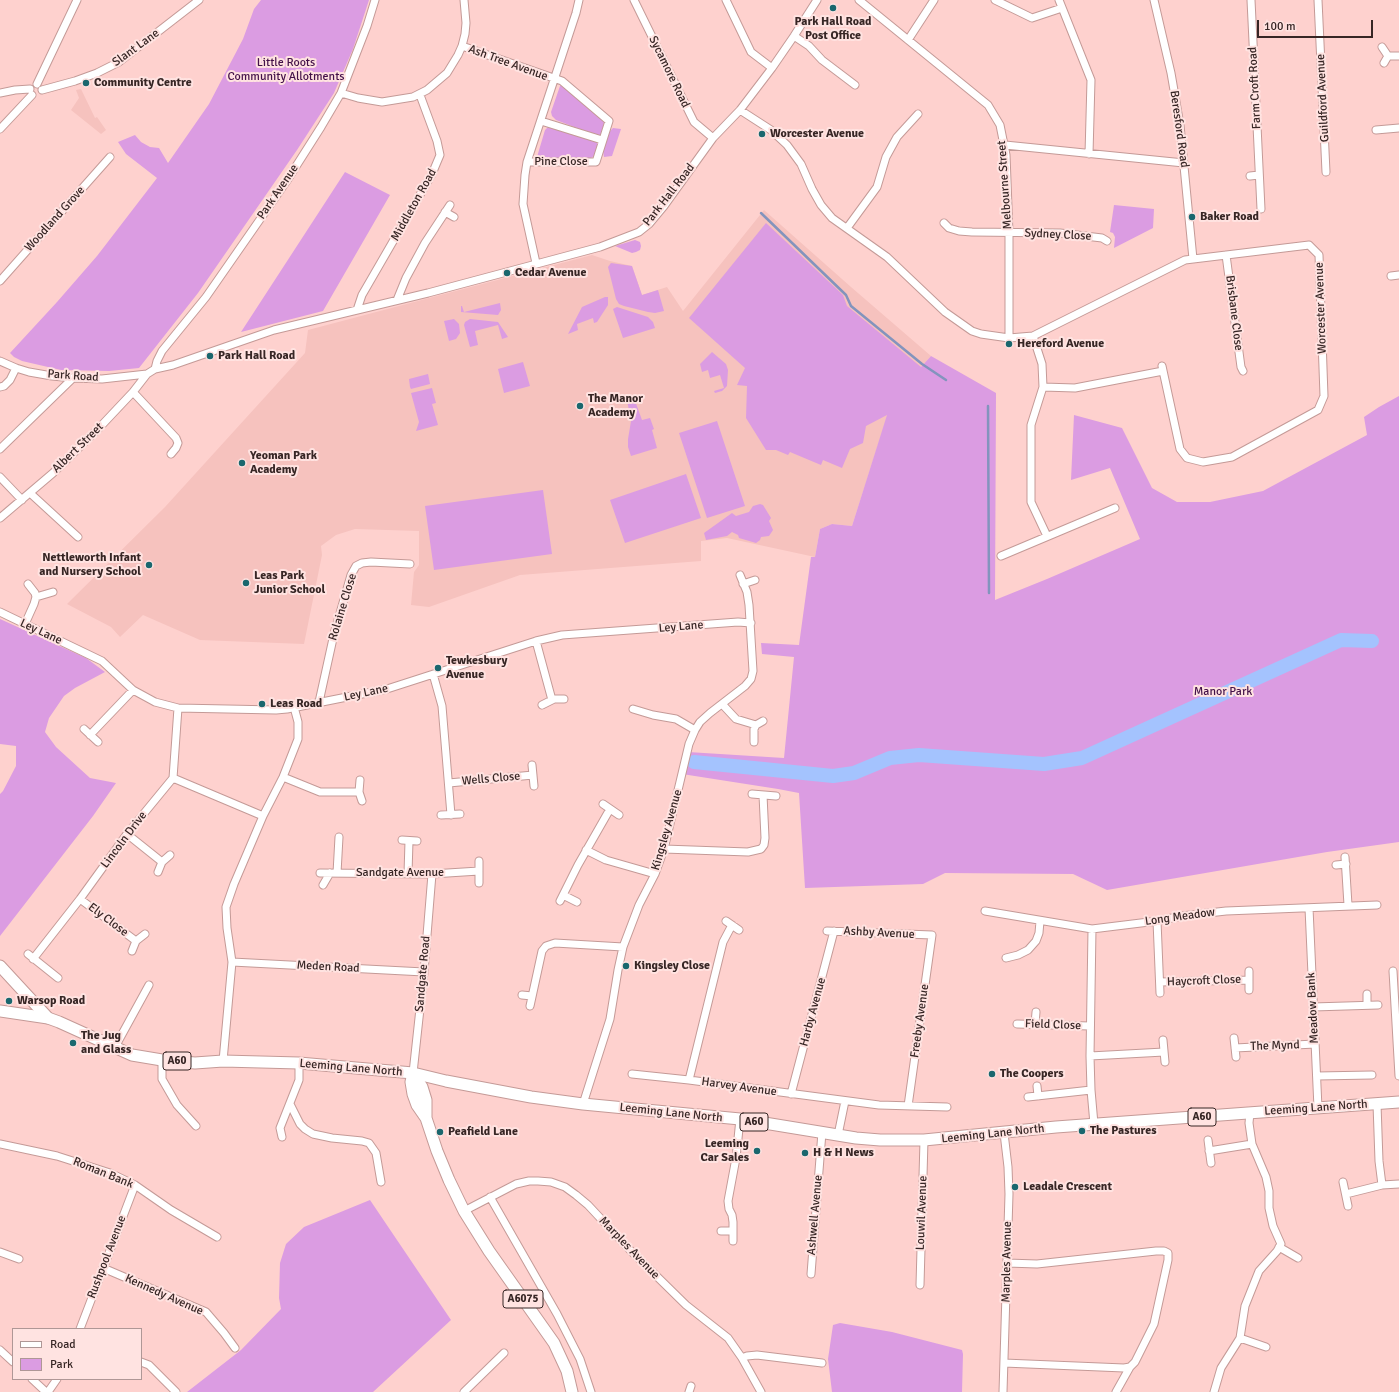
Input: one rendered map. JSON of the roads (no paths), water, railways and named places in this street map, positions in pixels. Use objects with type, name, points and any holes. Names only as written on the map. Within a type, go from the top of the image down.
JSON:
[{"type":"main road","points":[[0,966],[48,1018]]},
{"type":"main road","name":"A60","points":[[0,1011],[48,1018]]},
{"type":"main road","name":"Leeming Lane North","points":[[48,1018],[132,1055],[162,1060],[195,1063],[223,1061],[299,1063],[413,1073],[531,1097],[583,1104],[740,1120],[880,1140],[924,1140],[1094,1124],[1399,1102]]},
{"type":"main road","name":"A6075","points":[[413,1073],[411,1082],[417,1105],[426,1118],[437,1151],[464,1211],[489,1251],[554,1343],[565,1365],[572,1392]]},
{"type":"street","points":[[42,90],[41,86],[37,84],[77,0]]},
{"type":"street","name":"Slant Lane","points":[[0,93],[15,90],[31,92],[35,96],[39,95],[42,90],[83,79],[97,73],[119,62],[199,0]]},
{"type":"street","name":"Park Avenue","points":[[150,372],[162,351],[206,297],[277,194],[341,93],[367,26],[375,0]]},
{"type":"street","points":[[341,93],[358,98],[382,102],[420,95],[434,85],[447,73],[462,46],[466,23],[464,0]]},
{"type":"street","points":[[536,263],[523,204],[523,190],[527,162],[555,79],[579,0]]},
{"type":"street","name":"Sycamore Road","points":[[634,0],[694,122],[712,138]]},
{"type":"street","points":[[726,0],[751,52],[772,68]]},
{"type":"street","name":"Park Hall Road","points":[[150,372],[274,330],[397,300],[600,247],[639,232],[649,224],[664,206],[712,138],[740,110],[772,68],[817,0]]},
{"type":"street","name":"Melbourne Street","points":[[859,0],[988,105],[1000,125],[1005,145],[1009,233],[1009,338]]},
{"type":"street","points":[[908,40],[934,0]]},
{"type":"street","points":[[995,0],[1032,18],[1062,8]]},
{"type":"street","points":[[1059,0],[1090,80],[1089,154]]},
{"type":"street","name":"Beresford Road","points":[[1154,0],[1171,73],[1180,125],[1193,259]]},
{"type":"street","name":"Farm Croft Road","points":[[1250,0],[1261,209]]},
{"type":"street","name":"Guildford Avenue","points":[[1318,0],[1326,172]]},
{"type":"street","points":[[794,36],[809,46],[822,60],[855,85]]},
{"type":"street","name":"Ash Tree Avenue","points":[[462,46],[555,79]]},
{"type":"street","points":[[1382,48],[1388,56]]},
{"type":"street","points":[[1388,56],[1399,56]]},
{"type":"street","points":[[1384,64],[1388,56]]},
{"type":"street","name":"Pine Close","points":[[527,162],[596,162],[609,121],[562,81],[555,79]]},
{"type":"street","name":"Slant Lane","points":[[31,92],[33,84],[37,84]]},
{"type":"street","points":[[0,128],[31,92]]},
{"type":"street","name":"Middleton Road","points":[[357,310],[362,295],[432,174],[440,155],[437,141],[420,95]]},
{"type":"street","name":"Worcester Avenue","points":[[740,110],[771,130],[787,145],[801,164],[821,205],[832,218],[887,257],[945,312],[972,331],[981,334],[1009,338],[1033,336],[1184,260],[1309,245],[1319,255],[1324,396],[1318,410],[1232,457],[1203,462],[1187,458],[1180,449],[1162,368],[1075,388],[1043,387]]},
{"type":"street","points":[[847,228],[877,187],[886,157],[897,138],[918,114]]},
{"type":"street","points":[[541,121],[602,140]]},
{"type":"street","points":[[1376,130],[1399,128]]},
{"type":"street","points":[[1005,145],[1184,163]]},
{"type":"street","name":"Woodland Grove","points":[[0,281],[110,157]]},
{"type":"street","points":[[1250,176],[1259,176]]},
{"type":"street","points":[[397,300],[406,278],[425,244],[450,205]]},
{"type":"street","points":[[446,212],[454,217]]},
{"type":"street","name":"Sydney Close","points":[[944,223],[949,228],[959,231],[1060,233],[1102,238],[1107,241]]},
{"type":"street","name":"Brisbane Close","points":[[1226,255],[1240,367],[1244,371]]},
{"type":"street","points":[[1033,336],[1042,364],[1043,387],[1031,425],[1031,502],[1047,536]]},
{"type":"street","name":"Park Road","points":[[0,361],[16,368],[52,376],[73,378],[102,379],[150,372]]},
{"type":"street","points":[[0,387],[4,386],[10,380],[16,368]]},
{"type":"street","name":"Albert Street","points":[[0,518],[53,473],[100,427],[150,372]]},
{"type":"street","points":[[0,449],[73,378]]},
{"type":"street","points":[[133,392],[176,438],[178,443],[176,448],[170,454]]},
{"type":"street","points":[[0,477],[22,500]]},
{"type":"street","points":[[30,493],[78,537]]},
{"type":"street","points":[[1001,556],[1115,508]]},
{"type":"street","name":"Rolaine Close","points":[[320,702],[334,634],[356,566],[362,563],[371,562],[410,564]]},
{"type":"street","name":"Kingsley Avenue","points":[[583,1104],[610,1020],[623,947],[639,906],[655,874],[664,849],[688,752],[695,730],[700,722],[738,692],[751,679],[754,664],[751,623],[747,592],[740,575]]},
{"type":"street","points":[[743,584],[755,580]]},
{"type":"street","points":[[25,624],[36,597],[35,593],[28,584]]},
{"type":"street","points":[[36,597],[53,592]]},
{"type":"street","name":"Ley Lane","points":[[0,612],[102,661],[133,690],[155,702],[178,708],[276,710],[387,689],[536,641],[562,636],[738,622],[751,623]]},
{"type":"street","points":[[536,641],[552,700]]},
{"type":"street","points":[[433,674],[442,706],[451,814]]},
{"type":"street","points":[[90,735],[133,690]]},
{"type":"street","points":[[542,705],[552,700],[564,700]]},
{"type":"street","points":[[722,704],[736,719],[756,725]]},
{"type":"street","points":[[223,1061],[232,962],[226,915],[228,898],[298,739],[298,722],[294,707]]},
{"type":"street","points":[[178,708],[173,778],[263,816]]},
{"type":"street","points":[[633,709],[653,715],[676,719],[695,730]]},
{"type":"street","points":[[754,742],[754,729],[756,725],[763,721]]},
{"type":"street","points":[[84,729],[98,742]]},
{"type":"street","name":"Wells Close","points":[[532,765],[534,786]]},
{"type":"street","name":"Wells Close","points":[[449,783],[533,775]]},
{"type":"street","points":[[283,776],[320,792],[359,792]]},
{"type":"street","name":"Lincoln Drive","points":[[58,978],[31,957],[80,899],[127,834],[173,778]]},
{"type":"street","points":[[360,780],[359,792],[362,801]]},
{"type":"street","points":[[752,794],[776,796]]},
{"type":"street","points":[[664,849],[748,852],[761,850],[764,845],[765,838],[763,795]]},
{"type":"street","points":[[603,804],[619,815]]},
{"type":"street","points":[[577,902],[561,898],[586,850],[610,809]]},
{"type":"street","points":[[441,815],[460,814]]},
{"type":"street","points":[[127,834],[162,862]]},
{"type":"street","points":[[323,885],[334,873],[339,837]]},
{"type":"street","points":[[408,874],[409,840]]},
{"type":"street","points":[[586,850],[606,860],[655,874]]},
{"type":"street","points":[[158,872],[162,862],[170,855]]},
{"type":"street","points":[[479,861],[479,883]]},
{"type":"street","points":[[1336,865],[1345,861],[1348,905]]},
{"type":"street","name":"Sandgate Avenue","points":[[320,872],[432,874],[479,871]]},
{"type":"street","name":"Sandgate Road","points":[[413,1073],[424,972],[432,874]]},
{"type":"street","name":"Ely Close","points":[[80,899],[136,941]]},
{"type":"street","name":"Long Meadow","points":[[985,911],[1092,929],[1226,911],[1377,905]]},
{"type":"street","name":"Meadow Bank","points":[[1309,908],[1318,1108]]},
{"type":"street","name":"Haycroft Close","points":[[1157,920],[1160,993]]},
{"type":"street","points":[[1006,958],[1018,955],[1028,950],[1036,941],[1040,921]]},
{"type":"street","points":[[689,1080],[729,923],[739,930]]},
{"type":"street","points":[[1092,929],[1090,1056],[1094,1124]]},
{"type":"street","name":"Ashby Avenue","points":[[830,931],[932,935]]},
{"type":"street","name":"Harby Avenue","points":[[791,1094],[830,931]]},
{"type":"street","points":[[132,951],[136,941],[145,934]]},
{"type":"street","name":"Freeby Avenue","points":[[908,1106],[932,935]]},
{"type":"street","points":[[530,1006],[542,952],[546,946],[555,943],[623,947]]},
{"type":"street","name":"Meden Road","points":[[232,962],[424,972]]},
{"type":"street","points":[[1249,971],[1249,990]]},
{"type":"street","points":[[1393,971],[1399,1076]]},
{"type":"street","name":"Haycroft Close","points":[[1160,982],[1249,980]]},
{"type":"street","points":[[115,1047],[149,984]]},
{"type":"street","points":[[1367,994],[1367,1005]]},
{"type":"street","points":[[522,995],[532,996]]},
{"type":"street","points":[[1313,1007],[1378,1005]]},
{"type":"street","points":[[1035,1024],[1036,1012]]},
{"type":"street","name":"Field Close","points":[[1016,1024],[1090,1026]]},
{"type":"street","points":[[1234,1038],[1236,1057]]},
{"type":"street","points":[[1162,1040],[1165,1062]]},
{"type":"street","name":"The Mynd","points":[[1236,1048],[1315,1044]]},
{"type":"street","points":[[1090,1056],[1164,1052]]},
{"type":"street","points":[[162,1060],[162,1079],[177,1105],[196,1126]]},
{"type":"street","points":[[282,1137],[280,1128],[298,1080],[299,1063]]},
{"type":"street","name":"Harvey Avenue","points":[[632,1074],[879,1105],[947,1107]]},
{"type":"street","points":[[1317,1076],[1372,1075]]},
{"type":"street","points":[[1037,1086],[1038,1096]]},
{"type":"street","points":[[1028,1097],[1091,1090]]},
{"type":"street","points":[[838,1135],[845,1101]]},
{"type":"street","points":[[290,1104],[300,1124],[313,1134],[369,1143],[376,1153],[381,1182]]},
{"type":"street","points":[[1377,1104],[1379,1161],[1382,1185]]},
{"type":"street","points":[[1214,1392],[1221,1368],[1240,1338],[1245,1306],[1252,1286],[1259,1271],[1280,1244],[1270,1214],[1270,1191],[1252,1144],[1249,1124],[1250,1113]]},
{"type":"street","points":[[732,1242],[732,1215],[729,1209],[728,1201],[736,1158],[740,1120]]},
{"type":"street","name":"Ashwell Avenue","points":[[811,1274],[822,1132]]},
{"type":"street","name":"Marples Avenue","points":[[1004,1133],[1008,1167],[1009,1194],[1004,1392]]},
{"type":"street","name":"Louwil Avenue","points":[[920,1285],[924,1140]]},
{"type":"street","points":[[1208,1140],[1211,1163]]},
{"type":"street","name":"Roman Bank","points":[[0,1144],[57,1156],[110,1173],[135,1185],[171,1210],[218,1237]]},
{"type":"street","points":[[1209,1151],[1252,1144]]},
{"type":"street","name":"Marples Avenue","points":[[464,1211],[516,1184],[529,1181],[538,1181],[551,1182],[564,1187],[588,1205],[630,1250],[686,1305],[728,1338],[742,1358],[761,1392]]},
{"type":"street","points":[[1344,1182],[1348,1206]]},
{"type":"street","points":[[1346,1194],[1382,1185],[1399,1184]]},
{"type":"street","name":"Rushpool Avenue","points":[[80,1328],[135,1185]]},
{"type":"street","points":[[490,1197],[580,1359],[592,1392]]},
{"type":"street","points":[[721,1231],[733,1231]]},
{"type":"street","points":[[1279,1247],[1298,1258]]},
{"type":"street","points":[[1007,1263],[1037,1264],[1156,1251],[1164,1251],[1168,1253],[1168,1260],[1154,1324],[1135,1362],[1130,1367],[1116,1392]]},
{"type":"street","points":[[0,1252],[19,1259]]},
{"type":"street","name":"Kennedy Avenue","points":[[103,1268],[206,1312],[235,1348]]},
{"type":"street","points":[[1240,1338],[1266,1347]]},
{"type":"street","points":[[0,1350],[12,1361]]},
{"type":"street","points":[[464,1392],[504,1353]]},
{"type":"street","points":[[742,1358],[757,1355],[822,1363]]},
{"type":"street","points":[[142,1362],[149,1366],[176,1392]]},
{"type":"street","points":[[1004,1363],[1130,1367]]},
{"type":"street","points":[[33,1380],[47,1392],[56,1380]]},
{"type":"waterway","points":[[761,213],[846,295],[851,306],[922,364],[946,380]]},
{"type":"waterway","points":[[988,406],[989,593]]},
{"type":"waterway","points":[[694,762],[833,776],[854,773],[890,758],[919,755],[1044,764],[1082,758],[1341,640],[1372,641]]},
{"type":"place","name":"Park Hall Road Post Office","points":[[833,8]]},
{"type":"place","name":"Community Centre","points":[[86,83]]},
{"type":"place","name":"Worcester Avenue","points":[[762,134]]},
{"type":"place","name":"Baker Road","points":[[1192,217]]},
{"type":"place","name":"Cedar Avenue","points":[[507,273]]},
{"type":"place","name":"Hereford Avenue","points":[[1009,344]]},
{"type":"place","name":"Park Hall Road","points":[[210,356]]},
{"type":"place","name":"The Manor Academy","points":[[580,406]]},
{"type":"place","name":"Yeoman Park Academy","points":[[242,463]]},
{"type":"place","name":"Nettleworth Infant and Nursery School","points":[[149,565]]},
{"type":"place","name":"Leas Park Junior School","points":[[246,583]]},
{"type":"place","name":"Tewkesbury Avenue","points":[[438,668]]},
{"type":"place","name":"Leas Road","points":[[262,704]]},
{"type":"place","name":"Kingsley Close","points":[[626,966]]},
{"type":"place","name":"Warsop Road","points":[[9,1001]]},
{"type":"place","name":"The Jug and Glass","points":[[73,1043]]},
{"type":"place","name":"The Coopers","points":[[992,1074]]},
{"type":"place","name":"The Pastures","points":[[1082,1131]]},
{"type":"place","name":"Peafield Lane","points":[[440,1132]]},
{"type":"place","name":"Leeming Car Sales","points":[[757,1151]]},
{"type":"place","name":"H & H News","points":[[805,1153]]},
{"type":"place","name":"Leadale Crescent","points":[[1015,1187]]},
{"type":"park label","name":"Little Roots Community Allotments","points":[[286,70]]},
{"type":"park label","name":"Manor Park","points":[[1223,692]]}]
